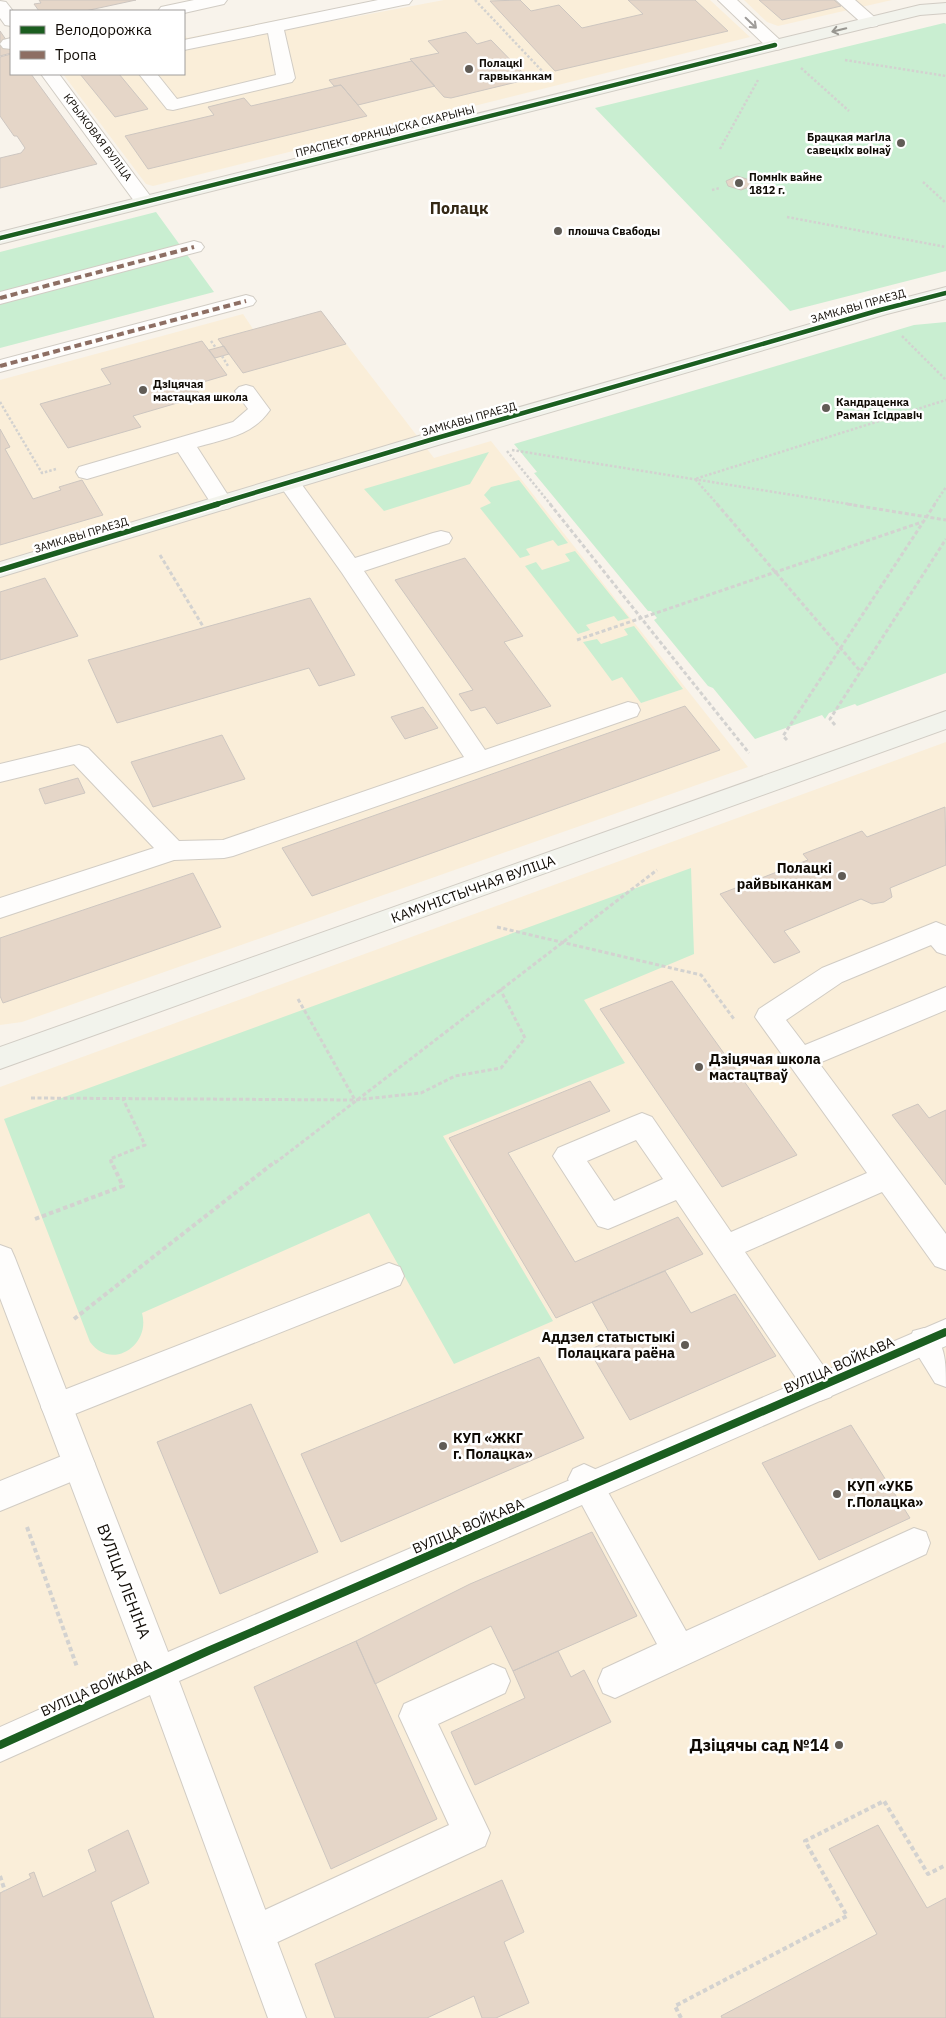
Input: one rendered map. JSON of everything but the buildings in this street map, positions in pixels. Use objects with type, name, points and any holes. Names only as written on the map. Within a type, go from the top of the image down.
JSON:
[{"type":"street","points":[[172,10],[218,0]]},
{"type":"street","points":[[185,45],[402,0]]},
{"type":"street","points":[[727,0],[775,45]]},
{"type":"street","points":[[845,0],[871,22]]},
{"type":"street","points":[[0,6],[10,20]]},
{"type":"street","name":"ПРАСПЕКТ ФРАНЦЫСКА СКАРЫНЫ","points":[[0,238],[775,45],[920,10],[946,8]]},
{"type":"street","points":[[149,75],[173,105],[286,78],[275,26]]},
{"type":"street","name":"КРЫЖОВАЯ ВУЛІЦА","points":[[51,75],[144,201]]},
{"type":"street","points":[[0,298],[194,247]]},
{"type":"street","name":"ЗАМКАВЫ ПРАЕЗД","points":[[0,570],[885,308],[946,293]]},
{"type":"street","points":[[0,366],[246,300]]},
{"type":"street","points":[[885,308],[946,307]]},
{"type":"street","points":[[87,472],[241,427],[259,410],[246,391]]},
{"type":"street","points":[[184,444],[222,503]]},
{"type":"street","points":[[289,483],[350,568],[480,761]]},
{"type":"street","points":[[350,568],[441,538]]},
{"type":"street","points":[[0,908],[173,851],[224,849],[628,710]]},
{"type":"street","name":"КАМУНІСТЫЧНАЯ ВУЛІЦА","points":[[0,1058],[946,720]]},
{"type":"street","points":[[0,773],[79,754],[173,851]]},
{"type":"street","points":[[946,945],[936,932],[832,975],[770,1017],[946,1257]]},
{"type":"street","points":[[801,1059],[946,998]]},
{"type":"street","points":[[724,1248],[888,1177]]},
{"type":"street","points":[[682,1184],[820,1387]]},
{"type":"street","name":"ВУЛІЦА ЛЕНІНА","points":[[0,1258],[159,1673],[287,2018]]},
{"type":"street","points":[[57,1407],[389,1276]]},
{"type":"street","points":[[935,1336],[946,1373]]},
{"type":"street","name":"ВУЛІЦА ВОЙКАВА","points":[[0,1745],[587,1483],[820,1387],[935,1336]]},
{"type":"street","points":[[7,1494],[79,1464]]},
{"type":"street","points":[[587,1483],[679,1651]]},
{"type":"street","points":[[615,1681],[914,1543]]},
{"type":"street","points":[[256,1933],[472,1832],[416,1716],[493,1681]]},
{"type":"path","points":[[476,0],[547,76],[554,78],[572,95]]},
{"type":"path","points":[[842,60],[946,76]]},
{"type":"path","points":[[796,64],[849,112]]},
{"type":"path","points":[[720,149],[759,80]]},
{"type":"path","points":[[759,178],[768,176]]},
{"type":"path","points":[[923,182],[946,203]]},
{"type":"path","points":[[712,190],[720,188]]},
{"type":"path","points":[[787,217],[946,247]]},
{"type":"path","points":[[885,308],[897,330],[946,380]]},
{"type":"path","points":[[695,479],[946,400]]},
{"type":"path","points":[[748,753],[506,449],[946,520]]},
{"type":"path","points":[[695,479],[861,672]]},
{"type":"path","points":[[783,736],[946,486]]},
{"type":"path","points":[[577,640],[923,522]]},
{"type":"path","points":[[143,527],[204,628]]},
{"type":"path","points":[[830,719],[946,539]]},
{"type":"path","points":[[74,1319],[500,989],[657,870]]},
{"type":"path","points":[[497,927],[701,974],[736,1022]]},
{"type":"path","points":[[32,1098],[356,1100],[421,1093],[455,1076],[502,1068],[525,1038],[500,989]]},
{"type":"path","points":[[298,999],[356,1100]]},
{"type":"path","points":[[35,1219],[122,1186],[110,1159],[145,1145],[123,1098]]},
{"type":"path","points":[[7,1494],[90,1704]]},
{"type":"path","points":[[681,2018],[675,2006],[847,1916],[805,1841],[884,1801],[928,1874],[946,1865]]},
{"type":"path","points":[[0,1876],[5,1891]]},
{"type":"shaded area","points":[[444,0],[710,0],[750,37],[153,186],[146,184],[64,75],[185,75],[185,35],[187,38],[316,12],[327,22]]},
{"type":"shaded area","points":[[744,0],[892,0],[778,26],[767,22]]},
{"type":"shaded area","points":[[321,311],[434,458],[491,441],[748,767],[22,1022],[0,1025],[0,380],[243,314],[253,329]]},
{"type":"shaded area","points":[[946,742],[946,2018],[0,2018],[0,1087]]},
{"type":"green space","points":[[946,24],[946,271],[790,311],[595,108]]},
{"type":"green space","points":[[156,212],[214,292],[0,348],[0,252]]},
{"type":"green space","points":[[946,322],[946,673],[857,706],[855,704],[829,713],[825,719],[822,715],[755,739],[713,688],[708,686],[654,620],[657,618],[651,611],[648,611],[534,473],[537,472],[514,444],[914,325]]},
{"type":"green space","points":[[489,452],[470,484],[384,511],[364,489]]},
{"type":"green space","points":[[519,480],[568,543],[558,546],[553,540],[526,549],[530,555],[520,558],[480,508],[491,503],[484,495],[491,487]]},
{"type":"green space","points":[[575,551],[629,618],[618,621],[614,616],[586,625],[590,630],[578,634],[525,566],[536,562],[542,570],[570,561],[565,554]]},
{"type":"green space","points":[[634,626],[683,689],[641,703],[622,677],[612,681],[583,642],[597,639],[601,644],[628,635],[624,629]]},
{"type":"green space","points":[[691,868],[694,954],[584,1000],[625,1063],[443,1136],[553,1321],[454,1364],[369,1213],[142,1313],[143,1325],[141,1336],[127,1351],[118,1354],[108,1354],[99,1350],[90,1342],[4,1119]]},
{"type":"marked path","points":[[0,298],[194,247]]},
{"type":"marked path","points":[[0,366],[246,301]]},
{"type":"cycle path","points":[[0,238],[775,45]]},
{"type":"cycle path","points":[[0,570],[430,440],[880,310],[946,293]]},
{"type":"cycle path","points":[[0,1745],[208,1651],[946,1332]]},
{"type":"place","name":"Полацкі гарвыканкам","points":[[469,69]]},
{"type":"place","name":"Брацкая магіла савецкіх воінаў","points":[[901,143]]},
{"type":"place","name":"Помнік вайне 1812 г.","points":[[739,183]]},
{"type":"place","name":"плошча Свабоды","points":[[558,231]]},
{"type":"place","name":"Дзіцячая мастацкая школа","points":[[143,390]]},
{"type":"place","name":"Кандраценка Раман Ісідравіч","points":[[826,408]]},
{"type":"place","name":"Полацкі райвыканкам","points":[[842,876]]},
{"type":"place","name":"Дзіцячая школа мастацтваў","points":[[699,1067]]},
{"type":"place","name":"Аддзел статыстыкі Полацкага раёна","points":[[685,1345]]},
{"type":"place","name":"КУП «ЖКГ г. Полацка»","points":[[443,1446]]},
{"type":"place","name":"КУП «УКБ г.Полацка»","points":[[837,1494]]},
{"type":"place","name":"Дзіцячы сад №14","points":[[839,1745]]},
{"type":"district","name":"Полацк","points":[[459,208]]}]
